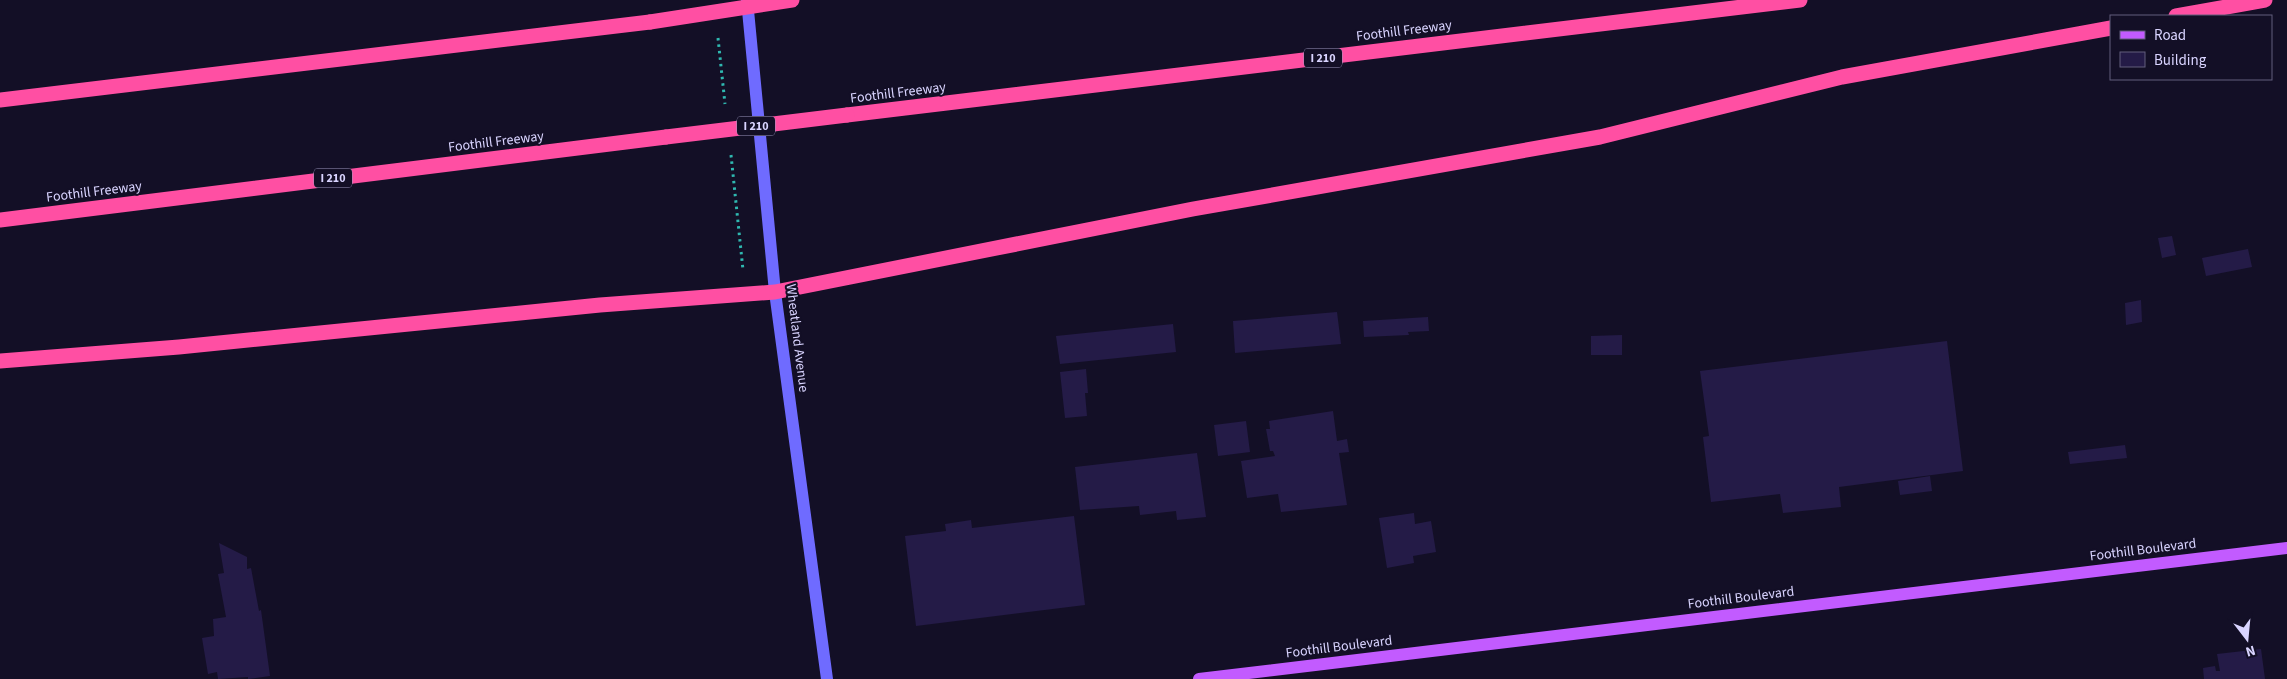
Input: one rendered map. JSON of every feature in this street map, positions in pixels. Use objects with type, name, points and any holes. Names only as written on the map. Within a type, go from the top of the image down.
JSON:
[{"type":"highway","points":[[0,100],[650,22],[792,0]]},
{"type":"highway","name":"Foothill Freeway","points":[[0,220],[666,137],[1800,0]]},
{"type":"highway","points":[[2182,15],[2265,0]]},
{"type":"highway","points":[[0,362],[179,347],[600,305],[775,292],[1193,209],[1600,137],[1842,77],[2110,28]]},
{"type":"main road","name":"Foothill Boulevard","points":[[1199,679],[2287,548]]},
{"type":"street","name":"Wheatland Avenue","points":[[747,0],[775,292],[827,679]]},
{"type":"building","points":[[2172,236],[2176,255],[2162,258],[2158,238]]},
{"type":"building","points":[[2248,249],[2252,267],[2206,276],[2202,258]]},
{"type":"building","points":[[2141,300],[2142,322],[2126,325],[2125,303]]},
{"type":"building","points":[[1337,312],[1341,344],[1235,353],[1233,321]]},
{"type":"building","points":[[1428,317],[1429,331],[1408,332],[1409,335],[1364,337],[1363,321]]},
{"type":"building","points":[[1173,324],[1176,352],[1060,364],[1056,336]]},
{"type":"building","points":[[1622,335],[1622,355],[1591,355],[1591,336]]},
{"type":"building","points":[[1947,341],[1963,471],[1839,487],[1841,507],[1783,513],[1780,494],[1711,502],[1703,437],[1709,436],[1700,371]]},
{"type":"building","points":[[1086,369],[1088,393],[1085,393],[1087,416],[1065,418],[1060,372]]},
{"type":"building","points":[[1333,411],[1337,441],[1347,439],[1349,452],[1339,453],[1347,505],[1281,512],[1278,494],[1247,498],[1241,461],[1275,456],[1273,451],[1270,451],[1266,429],[1270,429],[1269,421]]},
{"type":"building","points":[[1246,421],[1250,452],[1218,456],[1214,425]]},
{"type":"building","points":[[2125,445],[2127,458],[2070,464],[2068,452]]},
{"type":"building","points":[[1197,453],[1206,517],[1177,520],[1176,511],[1140,515],[1139,506],[1080,510],[1075,467]]},
{"type":"building","points":[[1930,476],[1932,491],[1900,495],[1898,481]]},
{"type":"building","points":[[1414,513],[1415,524],[1431,521],[1436,552],[1413,556],[1414,563],[1387,568],[1379,518]]},
{"type":"building","points":[[1074,516],[1085,605],[916,626],[905,536],[946,531],[945,524],[971,520],[972,528]]},
{"type":"building","points":[[219,543],[247,557],[247,569],[251,568],[259,611],[261,610],[270,676],[248,679],[248,677],[218,679],[217,672],[208,674],[202,638],[214,636],[213,619],[226,617],[218,574],[224,573]]},
{"type":"building","points":[[2261,649],[2265,679],[2204,679],[2203,668],[2215,666],[2216,671],[2220,671],[2217,654]]}]
